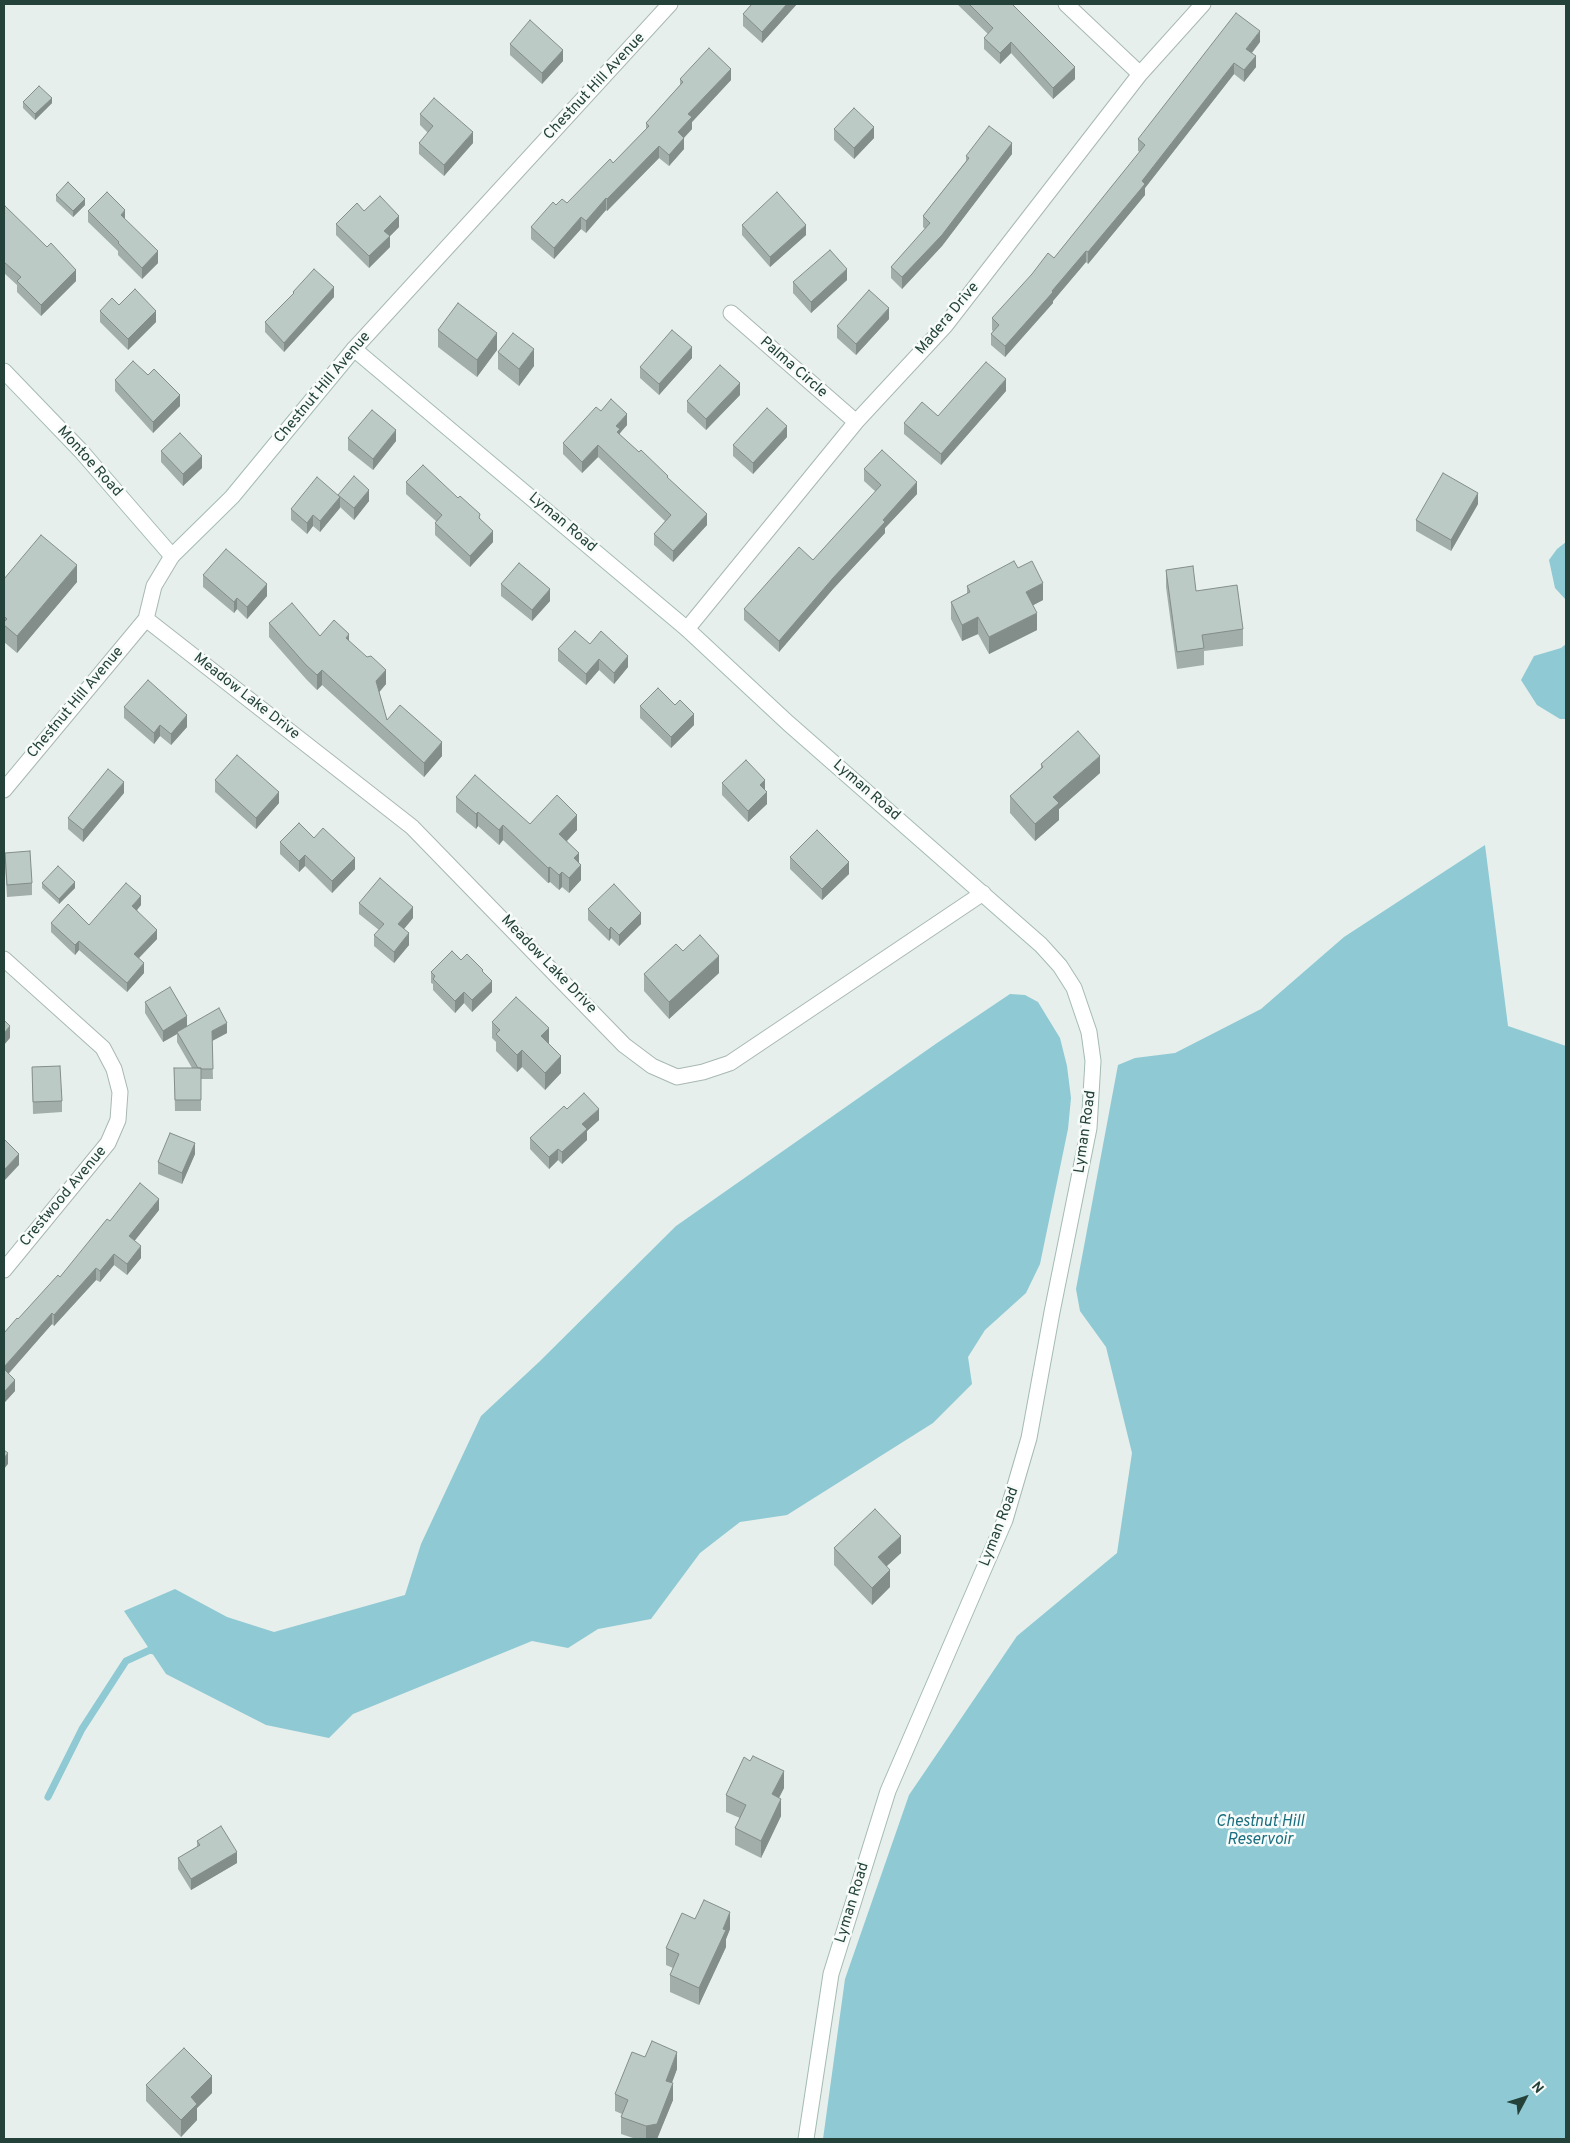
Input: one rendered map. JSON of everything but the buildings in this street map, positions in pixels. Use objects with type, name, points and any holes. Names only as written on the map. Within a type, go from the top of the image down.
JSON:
[{"type":"street","name":"Chestnut Hill Avenue","points":[[4,790],[146,619],[154,586],[172,556],[232,498],[354,349],[670,4]]},
{"type":"street","points":[[1066,4],[1140,74]]},
{"type":"street","name":"Madera Drive","points":[[687,629],[856,422],[945,326],[1140,74],[1203,4]]},
{"type":"street","name":"Palma Circle","points":[[731,313],[856,422]]},
{"type":"street","name":"Lyman Road","points":[[354,349],[687,629],[788,723],[1041,945],[1060,966],[1074,988],[1089,1032],[1093,1061],[1093,1088],[1089,1128],[1029,1438],[1005,1520],[888,1790],[831,1974],[806,2139]]},
{"type":"street","name":"Montoe Road","points":[[4,371],[81,452],[172,556]]},
{"type":"street","name":"Meadow Lake Drive","points":[[146,619],[412,826],[624,1044],[652,1066],[678,1077],[730,1063],[983,893]]},
{"type":"street","name":"Crestwood Avenue","points":[[4,959],[103,1048],[114,1069],[120,1092],[118,1120],[108,1143],[4,1270]]},
{"type":"water","points":[[1566,542],[1566,600],[1555,588],[1549,560],[1557,549]]},
{"type":"water","points":[[1566,644],[1566,719],[1560,719],[1537,705],[1521,680],[1534,656],[1561,648]]},
{"type":"water","name":"Chestnut Hill Reservoir","points":[[1485,845],[1508,1026],[1566,1046],[1566,2139],[823,2139],[845,1979],[909,1795],[1017,1636],[1117,1553],[1132,1453],[1106,1347],[1080,1311],[1076,1289],[1118,1065],[1135,1058],[1175,1053],[1261,1009],[1344,937]]},
{"type":"water","points":[[1010,994],[1025,995],[1038,1002],[1060,1038],[1067,1066],[1071,1098],[1068,1129],[1040,1264],[1026,1293],[985,1330],[968,1357],[972,1384],[933,1423],[787,1515],[740,1522],[700,1553],[651,1619],[598,1629],[568,1648],[532,1641],[353,1714],[329,1738],[266,1725],[166,1674],[124,1611],[175,1589],[227,1617],[274,1632],[405,1595],[421,1544],[481,1416],[539,1362],[676,1226]]},
{"type":"waterway","points":[[48,1797],[82,1729],[126,1661],[150,1650],[158,1652]]}]
